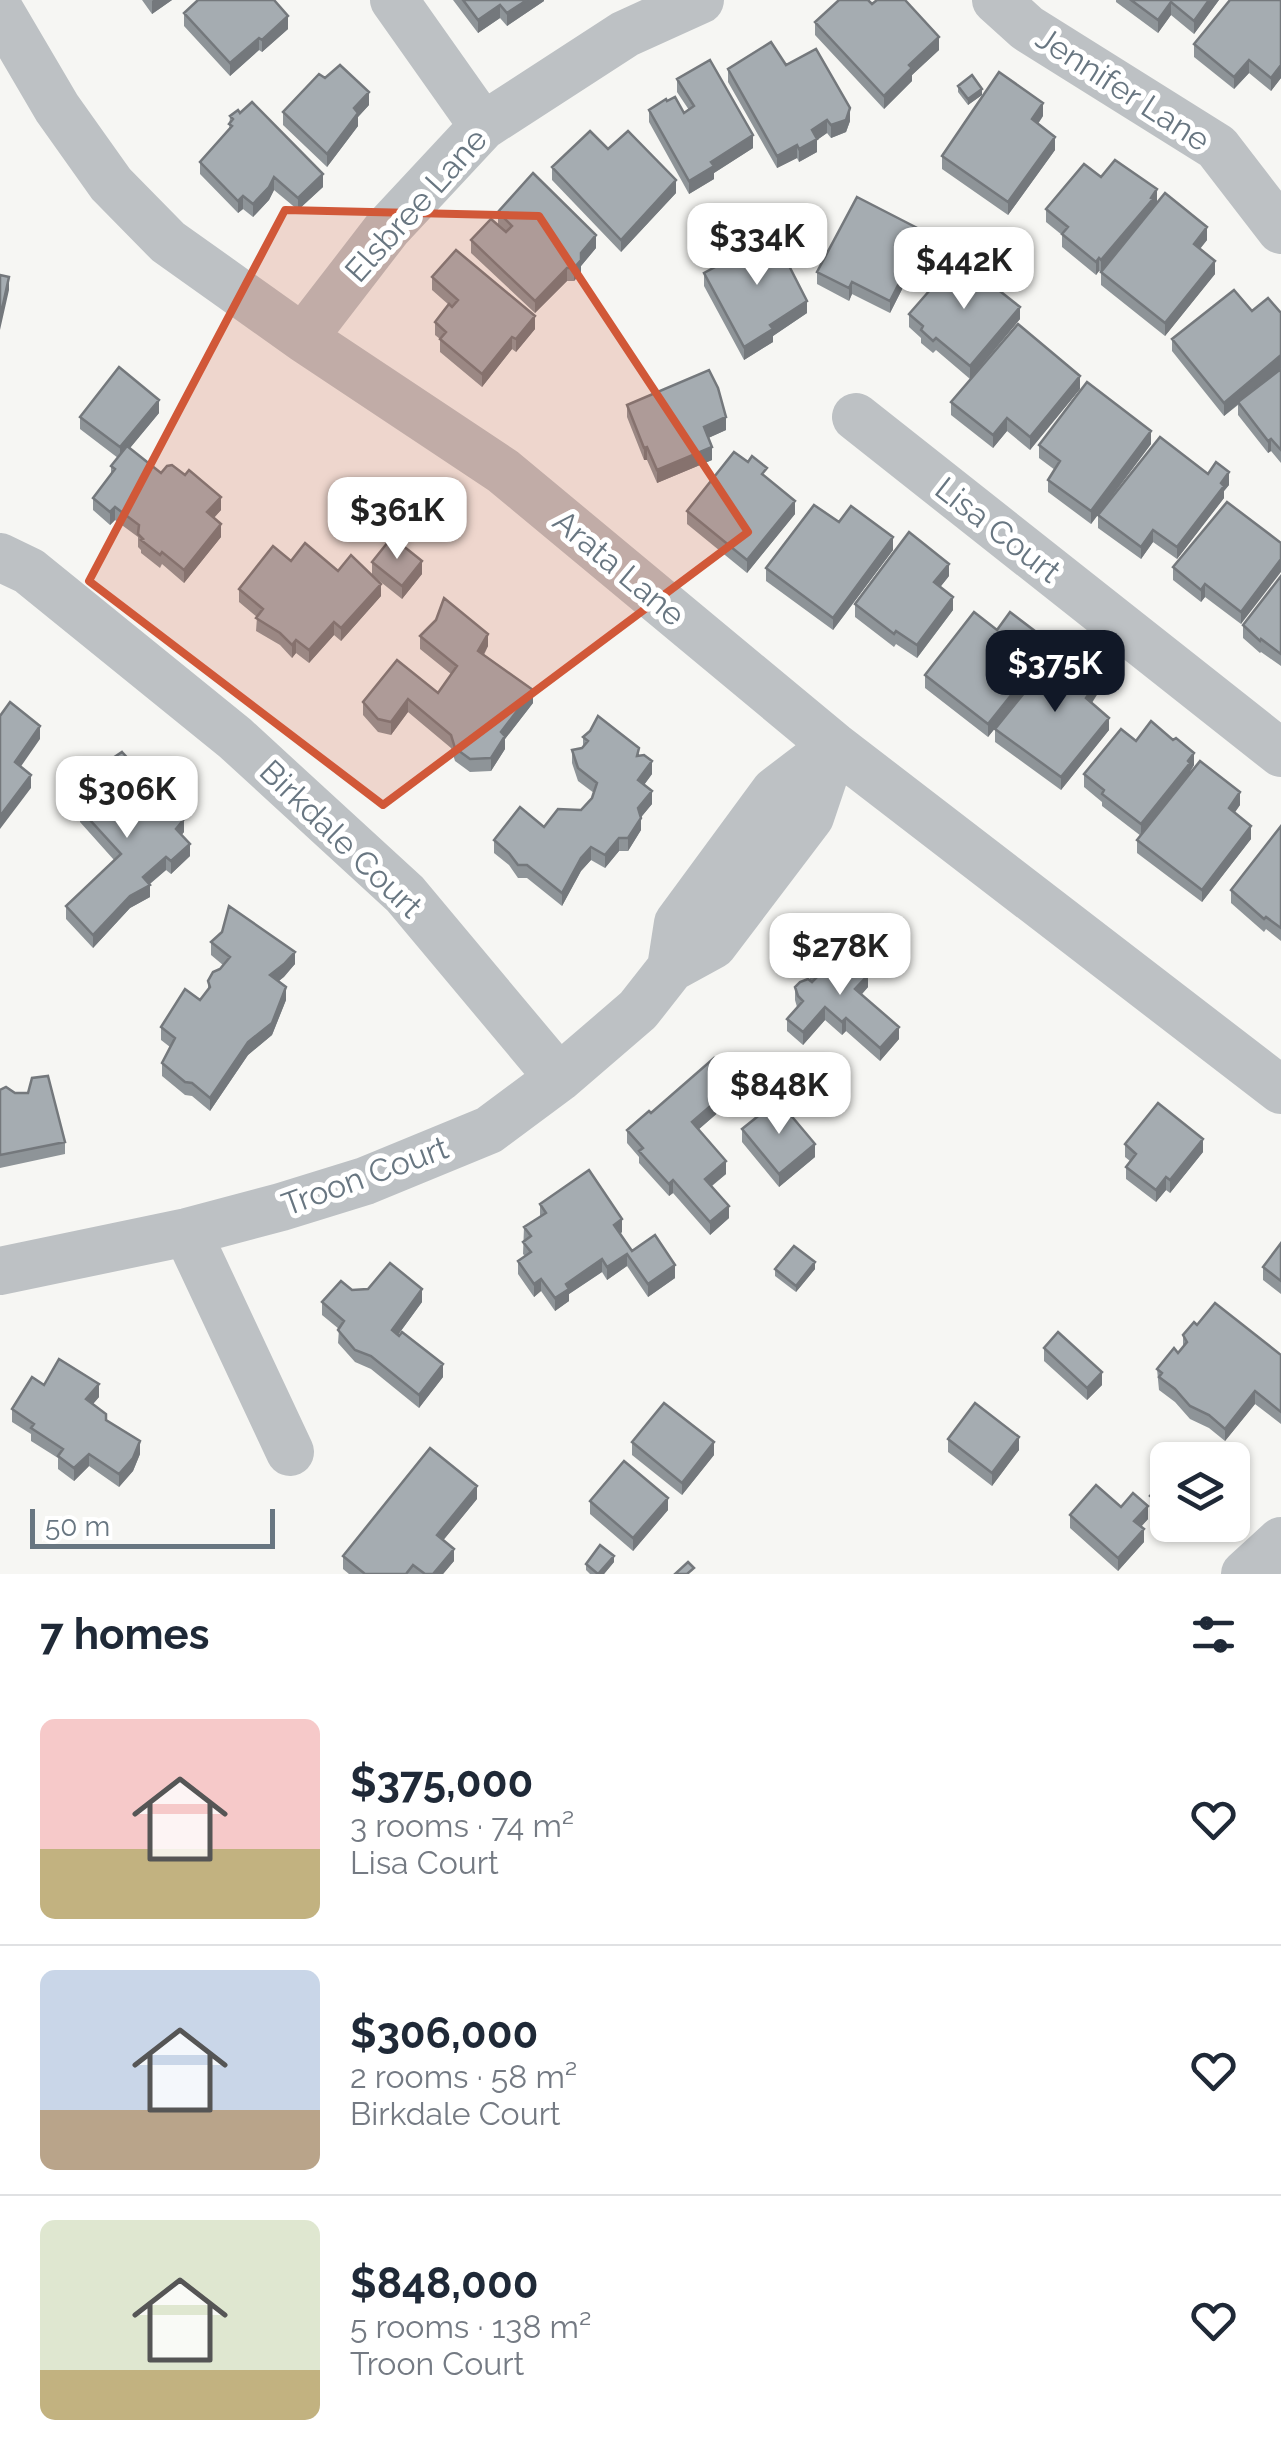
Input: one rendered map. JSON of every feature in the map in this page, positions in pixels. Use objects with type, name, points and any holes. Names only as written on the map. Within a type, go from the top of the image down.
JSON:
[{"type":"street","points":[[394,0],[482,126]]},
{"type":"street","name":"Elsbree Lane","points":[[304,338],[387,229],[482,126],[625,34],[700,0]]},
{"type":"street","name":"Jennifer Lane","points":[[996,0],[1027,28],[1218,147],[1281,230]]},
{"type":"street","name":"Arata Lane","points":[[0,11],[57,108],[111,184],[168,242],[503,472],[834,746],[1281,1090]]},
{"type":"street","name":"Lisa Court","points":[[856,418],[1281,753]]},
{"type":"street","name":"Birkdale Court","points":[[0,558],[28,571],[235,738],[405,894],[559,1078]]},
{"type":"street","name":"Troon Court","points":[[0,1271],[187,1232],[365,1181],[489,1130],[559,1078],[638,1010],[671,968],[713,945],[810,817],[834,746]]},
{"type":"street","points":[[187,1232],[290,1452]]},
{"type":"street","points":[[1246,1574],[1281,1541]]},
{"type":"highlighted area","points":[[285,210],[539,216],[748,532],[383,805],[89,581]]},
{"type":"building","points":[[198,0],[274,0],[288,16],[230,63],[184,13]]},
{"type":"building","points":[[463,0],[527,0],[507,13],[500,5],[478,20]]},
{"type":"building","points":[[839,0],[868,0],[872,4],[877,0],[905,0],[939,37],[884,96],[815,22]]},
{"type":"building","points":[[1131,0],[1209,0],[1194,21],[1171,2],[1158,20]]},
{"type":"building","points":[[1230,0],[1281,0],[1281,65],[1271,78],[1249,60],[1234,77],[1194,44]]},
{"type":"building","points":[[771,42],[786,65],[816,49],[850,108],[846,120],[831,125],[827,120],[812,130],[817,139],[777,156],[728,69]]},
{"type":"building","points":[[710,60],[753,135],[689,181],[649,110],[675,97],[684,113],[694,106],[677,79]]},
{"type":"building","points":[[340,65],[369,92],[354,108],[358,113],[327,154],[283,112],[319,74],[325,78]]},
{"type":"building","points":[[999,72],[1043,103],[1032,119],[1055,137],[1008,202],[942,156]]},
{"type":"building","points":[[972,75],[982,89],[968,99],[958,86]]},
{"type":"building","points":[[252,102],[323,174],[298,198],[274,177],[253,204],[243,196],[238,201],[200,162],[232,126],[230,116]]},
{"type":"building","points":[[590,131],[608,149],[628,131],[676,180],[621,240],[552,167]]},
{"type":"building","points":[[1115,160],[1157,189],[1153,199],[1096,262],[1062,234],[1068,227],[1046,209],[1084,164],[1101,177]]},
{"type":"building","points":[[533,173],[596,235],[574,268],[567,268],[535,301],[471,240],[491,219],[506,232],[512,226],[498,212]]},
{"type":"building","points":[[1165,193],[1207,227],[1194,244],[1215,261],[1165,323],[1101,272]]},
{"type":"building","points":[[857,197],[925,232],[890,301],[852,282],[849,288],[817,272]]},
{"type":"building","points":[[782,231],[793,250],[784,256],[807,301],[744,347],[704,273]]},
{"type":"building","points":[[456,250],[535,316],[482,374],[440,339],[446,332],[435,322],[449,304],[452,307],[458,300],[432,277]]},
{"type":"building","points":[[958,258],[1020,307],[970,366],[936,338],[933,341],[909,314]]},
{"type":"building","points":[[0,275],[9,277],[0,318]]},
{"type":"building","points":[[1234,290],[1252,311],[1268,298],[1281,313],[1281,355],[1224,403],[1172,339]]},
{"type":"building","points":[[1018,324],[1080,376],[1030,437],[1007,418],[993,435],[951,402]]},
{"type":"building","points":[[119,367],[159,400],[120,447],[80,417]]},
{"type":"building","points":[[1281,369],[1281,450],[1271,439],[1268,441],[1238,402]]},
{"type":"building","points":[[709,370],[726,417],[704,427],[712,447],[657,470],[627,405]]},
{"type":"building","points":[[1087,382],[1151,431],[1091,511],[1048,480],[1060,461],[1039,445]]},
{"type":"building","points":[[1160,437],[1208,474],[1216,462],[1229,472],[1221,483],[1224,486],[1177,547],[1153,530],[1141,547],[1098,515]]},
{"type":"building","points":[[127,446],[161,473],[172,465],[185,475],[189,470],[221,497],[207,512],[221,524],[184,570],[141,540],[139,525],[115,507],[110,512],[93,498]]},
{"type":"building","points":[[734,452],[748,462],[752,456],[767,468],[762,474],[795,501],[747,560],[687,511]]},
{"type":"building","points":[[1227,502],[1281,543],[1281,559],[1241,612],[1205,584],[1201,590],[1173,567]]},
{"type":"building","points":[[814,505],[839,522],[851,506],[893,537],[833,618],[766,568]]},
{"type":"building","points":[[909,532],[949,564],[934,582],[953,597],[917,645],[896,631],[894,634],[855,604]]},
{"type":"building","points":[[392,537],[422,561],[402,586],[372,562]]},
{"type":"building","points":[[305,543],[338,571],[351,555],[381,584],[341,628],[334,622],[309,650],[296,640],[292,645],[256,618],[263,609],[239,589],[273,546],[291,561]]},
{"type":"building","points":[[1281,576],[1281,654],[1243,625]]},
{"type":"building","points":[[444,598],[488,634],[478,651],[533,690],[501,732],[505,736],[491,758],[470,759],[455,748],[451,735],[408,699],[391,722],[378,719],[363,702],[397,660],[438,693],[457,666],[420,636],[436,620]]},
{"type":"building","points":[[974,612],[997,630],[1010,612],[1052,644],[988,724],[925,675]]},
{"type":"building","points":[[1059,650],[1098,680],[1086,698],[1109,718],[1061,777],[995,729]]},
{"type":"building","points":[[10,702],[40,726],[15,762],[31,775],[0,816],[0,716]]},
{"type":"building","points":[[598,716],[639,748],[637,756],[644,755],[652,761],[638,780],[652,791],[638,808],[641,818],[628,838],[619,838],[605,855],[591,847],[562,893],[527,865],[518,865],[494,840],[520,807],[544,827],[558,809],[581,810],[592,798],[597,783],[578,768],[572,750],[582,748],[588,741],[583,737]]},
{"type":"building","points":[[1151,721],[1194,753],[1141,824],[1102,794],[1104,790],[1084,774],[1121,729],[1136,741]]},
{"type":"building","points":[[122,752],[184,819],[176,829],[190,844],[171,861],[166,857],[143,877],[150,885],[130,896],[93,935],[66,906],[121,854],[80,809],[105,786],[110,790],[117,779],[101,766]]},
{"type":"building","points":[[1200,761],[1240,792],[1229,808],[1251,826],[1202,890],[1137,840]]},
{"type":"building","points":[[1281,826],[1281,928],[1264,919],[1231,890]]},
{"type":"building","points":[[229,906],[295,952],[270,975],[286,987],[272,1023],[248,1042],[210,1098],[162,1063],[175,1038],[161,1027],[185,989],[200,1000],[210,987],[208,981],[213,972],[230,957],[211,942],[222,932]]},
{"type":"building","points":[[831,943],[868,975],[855,989],[899,1027],[880,1048],[846,1018],[842,1022],[825,1007],[803,1032],[787,1019],[803,1001],[795,987],[808,979],[812,982],[819,975],[810,967]]},
{"type":"building","points":[[714,1058],[736,1084],[692,1122],[726,1161],[705,1179],[729,1206],[710,1222],[673,1180],[669,1184],[639,1151],[643,1148],[627,1130]]},
{"type":"building","points":[[48,1076],[65,1142],[0,1155],[0,1090],[6,1087],[15,1093],[28,1093],[32,1078]]},
{"type":"building","points":[[778,1100],[815,1144],[779,1174],[742,1129]]},
{"type":"building","points":[[1158,1103],[1203,1139],[1170,1180],[1166,1177],[1156,1190],[1126,1167],[1136,1154],[1125,1144]]},
{"type":"building","points":[[589,1170],[622,1219],[614,1225],[632,1251],[655,1235],[675,1265],[648,1284],[627,1254],[607,1267],[602,1259],[566,1284],[569,1289],[555,1298],[541,1279],[534,1284],[518,1261],[531,1252],[523,1242],[531,1236],[524,1227],[546,1213],[540,1204]]},
{"type":"building","points":[[1281,1243],[1281,1281],[1263,1267]]},
{"type":"building","points":[[794,1246],[815,1262],[796,1286],[775,1269]]},
{"type":"building","points":[[390,1263],[422,1289],[392,1330],[399,1336],[402,1332],[443,1364],[419,1395],[371,1356],[355,1350],[338,1330],[344,1321],[322,1302],[341,1281],[352,1290],[368,1289]]},
{"type":"building","points":[[1215,1303],[1281,1355],[1281,1412],[1255,1391],[1225,1429],[1190,1406],[1159,1377],[1162,1373],[1157,1369],[1174,1348],[1178,1353],[1187,1342],[1183,1335]]},
{"type":"building","points":[[1058,1332],[1102,1372],[1087,1388],[1044,1348]]},
{"type":"building","points":[[59,1359],[99,1384],[86,1399],[106,1414],[106,1420],[140,1441],[133,1458],[119,1474],[89,1454],[74,1468],[58,1456],[63,1449],[31,1428],[34,1424],[12,1409],[32,1377],[44,1385]]},
{"type":"building","points":[[664,1403],[714,1442],[682,1483],[632,1442]]},
{"type":"building","points":[[975,1403],[1019,1437],[992,1473],[948,1439]]},
{"type":"building","points":[[430,1448],[477,1486],[437,1535],[454,1549],[433,1574],[425,1574],[413,1565],[406,1574],[365,1574],[343,1556]]},
{"type":"building","points":[[624,1461],[668,1498],[633,1538],[590,1501]]},
{"type":"building","points":[[1096,1485],[1121,1507],[1133,1493],[1148,1506],[1134,1521],[1144,1529],[1118,1558],[1070,1515]]},
{"type":"building","points":[[600,1545],[614,1556],[598,1574],[586,1564]]},
{"type":"building","points":[[688,1562],[694,1568],[687,1574],[675,1574]]}]
